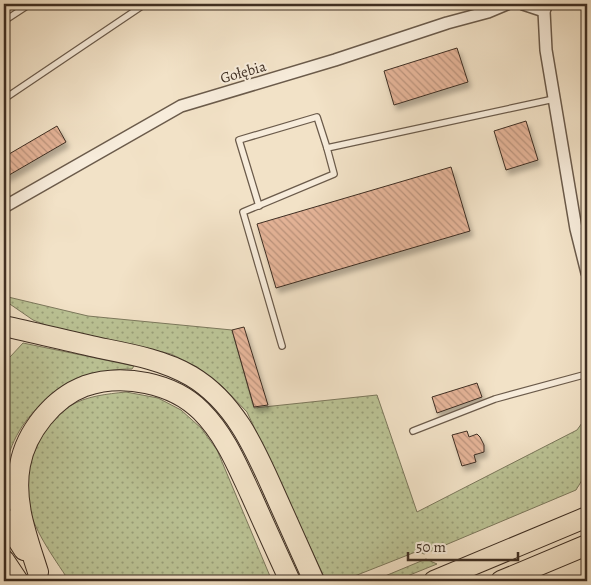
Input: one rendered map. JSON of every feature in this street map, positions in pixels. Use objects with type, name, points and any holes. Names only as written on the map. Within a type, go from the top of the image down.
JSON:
[{"type":"highway","points":[[4,326],[136,356],[189,375],[205,385],[223,400],[237,418],[258,455],[314,581]]},
{"type":"highway","points":[[41,576],[22,520],[17,489],[20,464],[30,434],[45,415],[66,396],[84,386],[108,382],[139,382],[162,387],[184,398],[201,410],[224,439],[290,581]]},
{"type":"highway","points":[[434,581],[587,517]]},
{"type":"highway","points":[[4,518],[41,576]]},
{"type":"highway","points":[[501,581],[587,545]]},
{"type":"highway","points":[[4,560],[18,581]]},
{"type":"street","name":"Gołębia","points":[[4,207],[181,106],[488,12],[507,4]]},
{"type":"street","points":[[523,4],[545,7],[546,50],[576,229],[587,273]]},
{"type":"lane","points":[[4,21],[30,4]]},
{"type":"lane","points":[[4,98],[145,4]]},
{"type":"lane","points":[[327,148],[554,98]]},
{"type":"lane","points":[[259,206],[239,140],[317,117],[334,174],[259,206],[243,212],[282,346]]},
{"type":"lane","points":[[413,431],[494,399],[587,374]]},
{"type":"green space","points":[[4,296],[88,316],[232,330],[254,408],[377,395],[417,512],[577,430],[587,416],[587,472],[576,490],[424,554],[418,551],[342,581],[326,581],[247,412],[223,387],[197,367],[171,354],[48,326],[33,320],[4,300]]},
{"type":"green space","points":[[23,343],[134,366],[132,369],[88,376],[67,385],[49,398],[32,413],[19,431],[10,451],[5,473],[4,359],[10,357]]},
{"type":"green space","points":[[126,392],[158,398],[181,410],[201,428],[217,450],[272,581],[69,581],[33,521],[26,487],[31,460],[43,434],[60,413],[76,403],[90,398]]},
{"type":"green space","points":[[426,559],[437,564],[395,581],[373,581]]},
{"type":"building","points":[[457,48],[468,82],[394,105],[384,71]]},
{"type":"building","points":[[526,121],[538,160],[506,170],[494,131]]},
{"type":"building","points":[[57,126],[66,142],[4,178],[4,157]]},
{"type":"building","points":[[451,167],[470,231],[276,288],[257,224]]},
{"type":"building","points":[[244,327],[268,405],[254,407],[232,330]]},
{"type":"building","points":[[477,383],[482,397],[437,413],[432,397]]},
{"type":"building","points":[[467,431],[469,437],[477,434],[480,437],[484,445],[484,452],[474,455],[476,462],[462,466],[452,435]]}]
